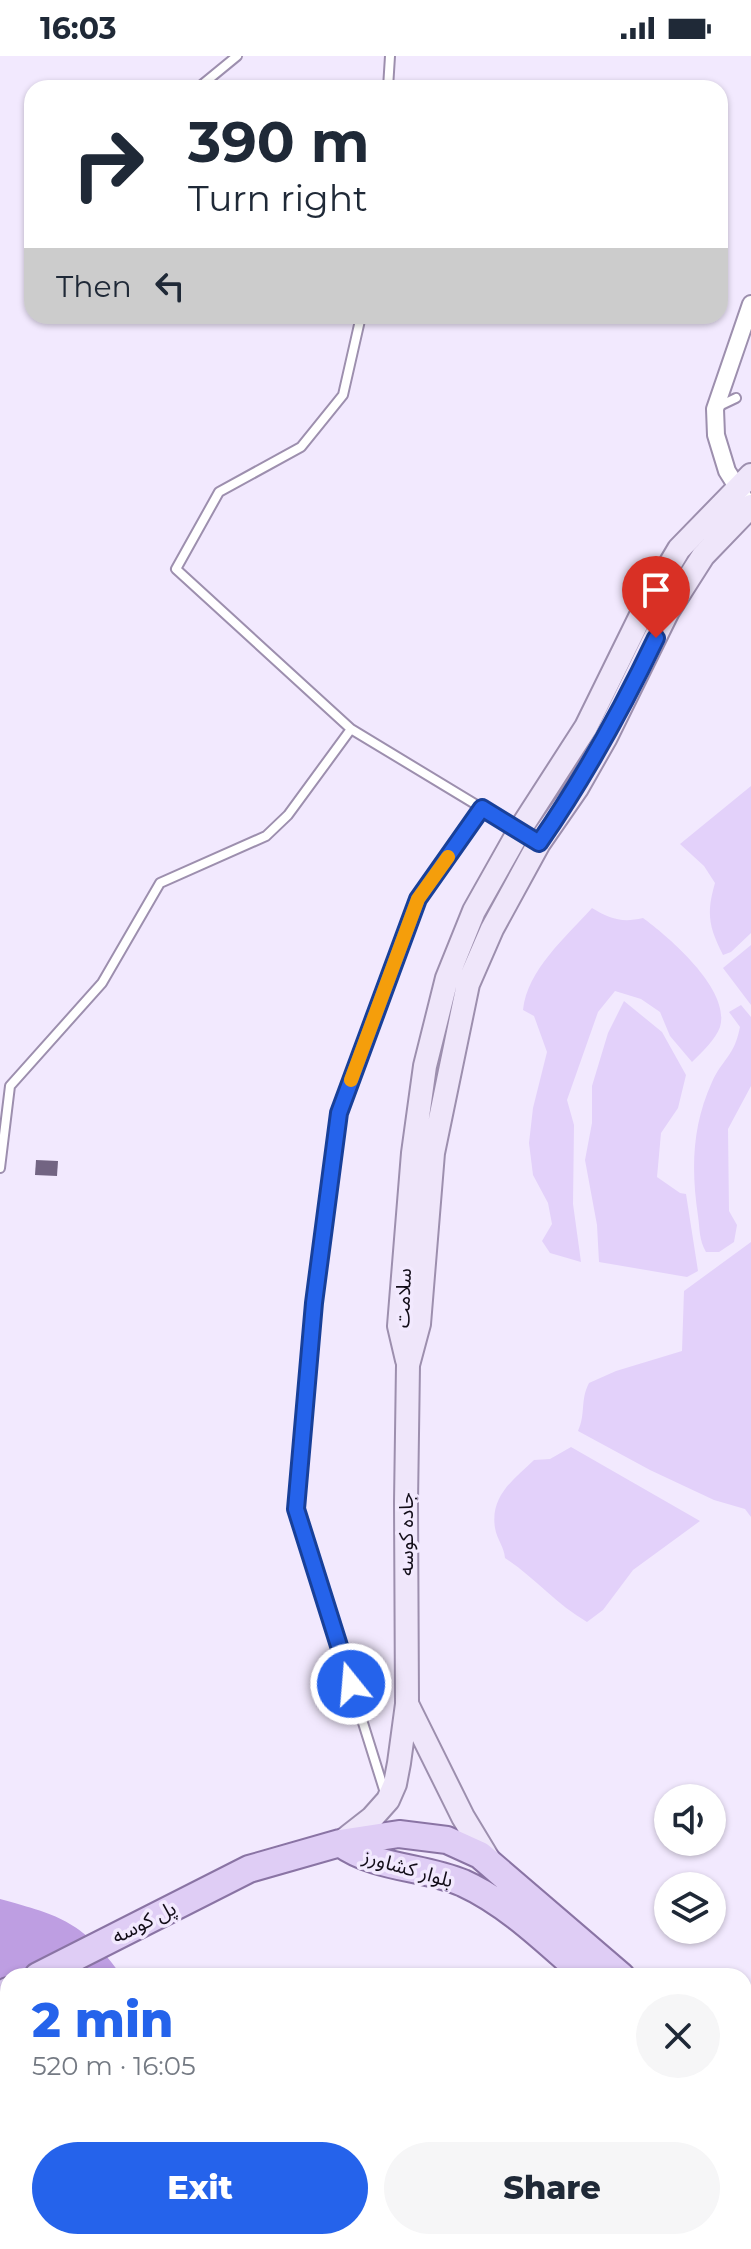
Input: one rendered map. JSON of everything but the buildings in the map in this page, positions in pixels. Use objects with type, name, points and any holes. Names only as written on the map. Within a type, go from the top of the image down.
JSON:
[{"type":"main road","name":"سلامت","points":[[408,1365],[399,1326],[413,1153],[425,1066],[447,978],[469,924],[519,831],[586,727],[647,603],[679,549],[746,490]]},
{"type":"main road","name":"سلامت","points":[[408,1365],[419,1324],[433,1153],[468,984],[492,929],[539,843],[577,788],[631,690],[668,611],[746,490]]},
{"type":"main road","points":[[519,831],[539,843]]},
{"type":"main road","name":"جاده کوسه","points":[[388,1800],[395,1784],[407,1704],[408,1365]]},
{"type":"main road","name":"جاده کوسه","points":[[407,1704],[463,1817],[493,1864]]},
{"type":"main road","points":[[340,1843],[372,1818],[388,1800]]},
{"type":"main road","name":"بلوار کشاورز","points":[[340,1843],[399,1834],[447,1840],[480,1855],[612,1968]]},
{"type":"main road","name":"بلوار کشاورز","points":[[340,1843],[364,1858],[416,1869],[474,1889],[523,1922],[577,1968]]},
{"type":"main road","name":"پل کوسه","points":[[54,1968],[249,1869],[340,1843]]},
{"type":"main road","points":[[474,1889],[493,1864]]},
{"type":"street","points":[[746,490],[727,471],[716,435],[715,409],[751,304]]},
{"type":"lane","points":[[208,80],[237,56]]},
{"type":"lane","points":[[388,80],[390,56]]},
{"type":"lane","points":[[359,324],[343,395],[301,447],[219,492],[176,569],[351,729],[519,831]]},
{"type":"lane","points":[[715,409],[736,398]]},
{"type":"lane","points":[[0,1168],[10,1086],[102,983],[160,883],[266,836],[288,815],[351,729]]},
{"type":"lane","points":[[388,1800],[296,1509],[314,1303],[339,1113],[418,899],[482,808]]},
{"type":"shaded area","points":[[751,786],[751,933],[731,952],[723,955],[710,920],[715,883],[704,866],[680,844]]},
{"type":"shaded area","points":[[592,908],[616,919],[643,918],[695,966],[707,981],[721,1012],[718,1032],[692,1062],[670,1036],[660,1012],[641,999],[615,991],[598,1012],[567,1100],[574,1125],[573,1204],[581,1262],[550,1253],[542,1241],[552,1224],[548,1203],[533,1175],[529,1143],[533,1108],[547,1052],[534,1016],[523,1010],[526,995],[540,968]]},
{"type":"shaded area","points":[[751,945],[751,1005],[723,968]]},
{"type":"shaded area","points":[[624,1001],[662,1032],[686,1075],[678,1108],[661,1133],[657,1177],[686,1194],[698,1271],[687,1277],[599,1262],[597,1225],[585,1160],[592,1123],[592,1086],[608,1033]]},
{"type":"shaded area","points":[[741,1005],[751,1017],[751,1086],[728,1129],[729,1211],[737,1225],[734,1242],[719,1252],[706,1252],[700,1235],[694,1181],[697,1131],[705,1098],[738,1037],[740,1027],[729,1012]]},
{"type":"shaded area","points":[[751,1242],[751,1517],[745,1509],[714,1500],[578,1431],[589,1383],[616,1371],[682,1351],[684,1291]]},
{"type":"shaded area","points":[[571,1447],[700,1521],[633,1570],[603,1610],[587,1622],[505,1558],[495,1528],[496,1507],[511,1482],[534,1460],[550,1459]]},
{"type":"shaded area","points":[[0,1899],[70,1924],[83,1932],[116,1968],[0,1968]]},
{"type":"slow traffic","points":[[351,1080],[418,899],[448,857]]},
{"type":"route","points":[[351,1684],[296,1509],[314,1303],[339,1113],[418,899],[482,808],[539,843],[577,788],[656,638]]}]
